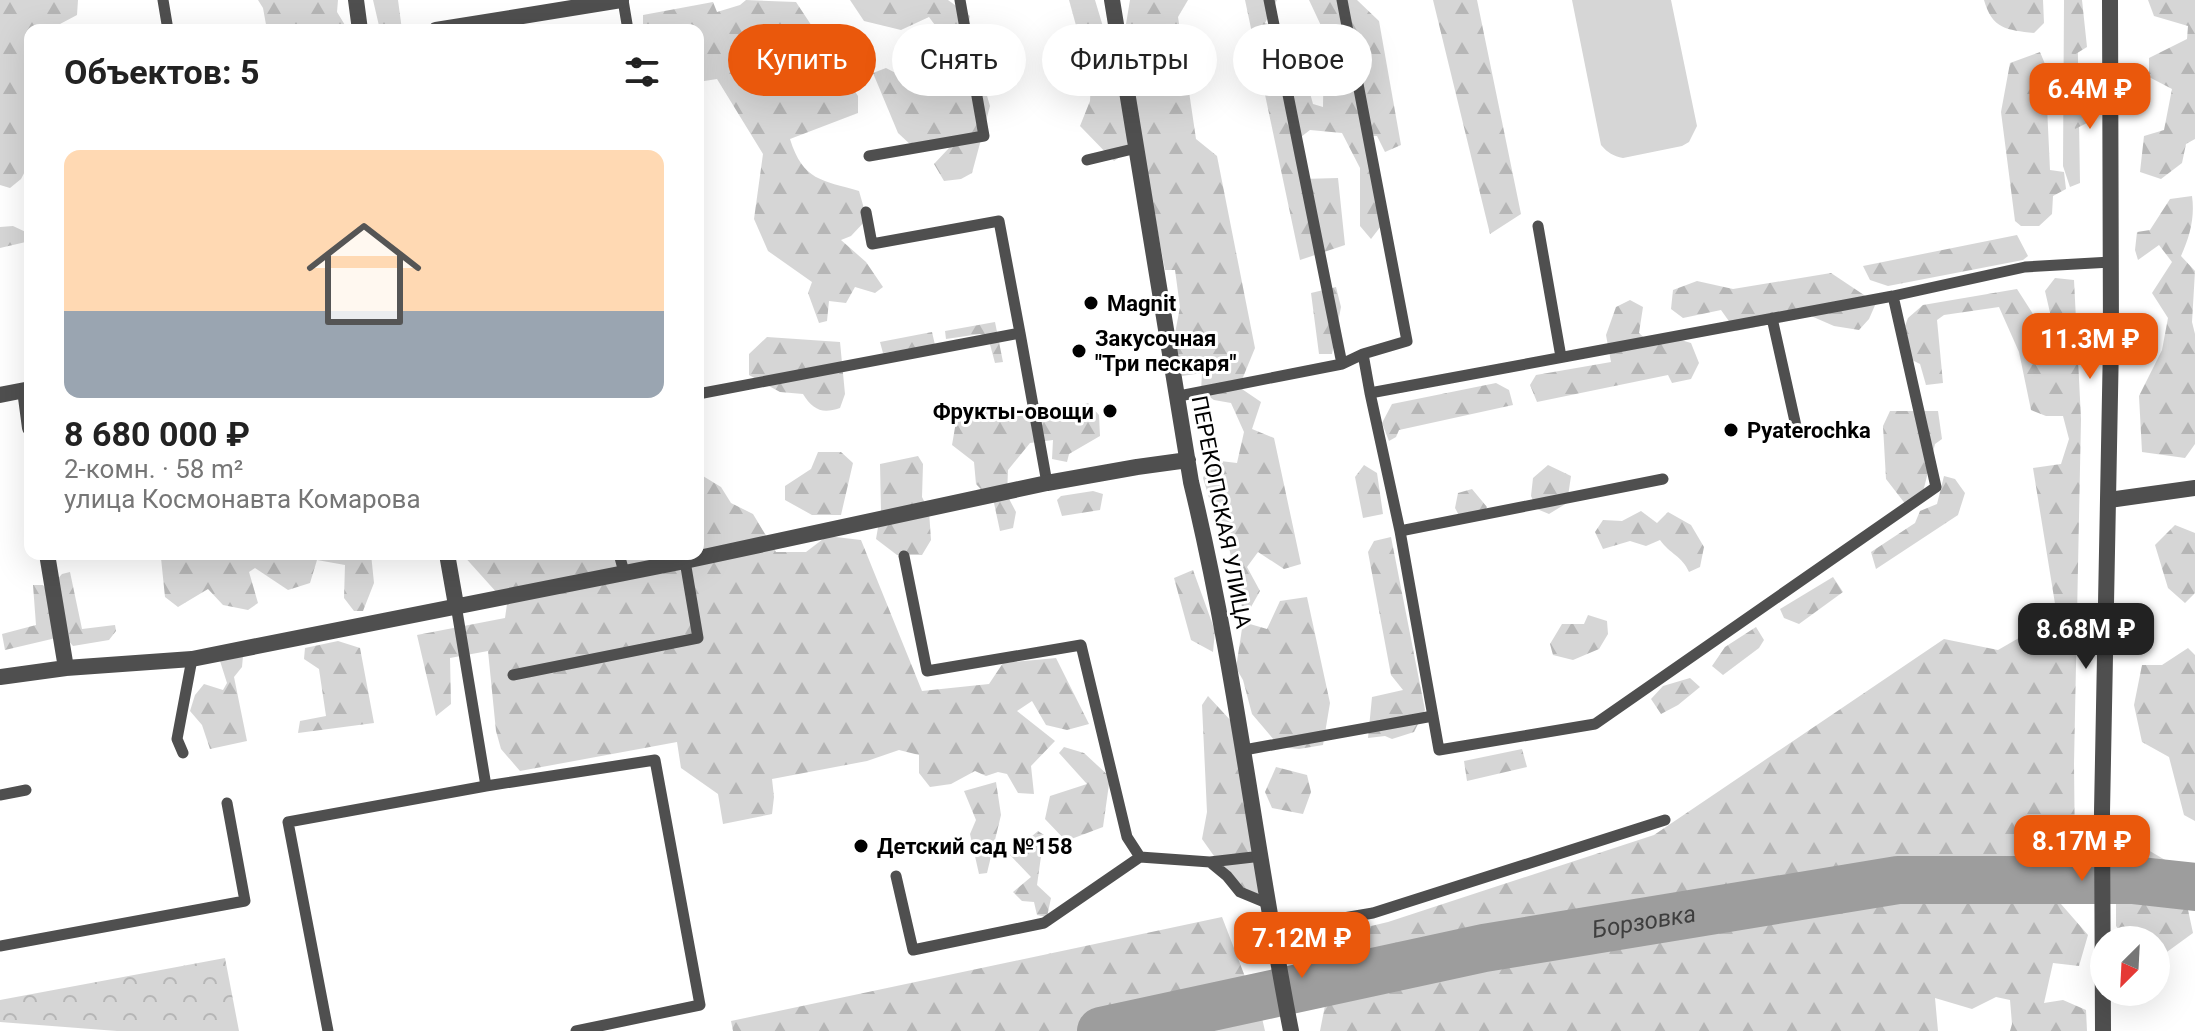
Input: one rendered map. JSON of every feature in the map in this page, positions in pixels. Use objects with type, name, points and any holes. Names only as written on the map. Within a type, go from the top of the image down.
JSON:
[{"type":"street","points":[[356,0],[359,24]]},
{"type":"street","points":[[470,24],[622,0]]},
{"type":"street","name":"ПЕРЕКОПСКАЯ УЛИЦА","points":[[1112,0],[1188,460],[1244,750],[1290,1028]]},
{"type":"street","points":[[2103,1031],[2102,843],[2111,262],[2110,0]]},
{"type":"street","points":[[0,395],[24,390]]},
{"type":"street","points":[[704,557],[1047,483],[1188,460]]},
{"type":"street","points":[[2109,500],[2195,488]]},
{"type":"street","points":[[48,560],[66,668]]},
{"type":"street","points":[[448,560],[456,605]]},
{"type":"street","points":[[0,677],[66,668],[192,659],[690,560]]},
{"type":"lane","points":[[163,0],[167,24]]},
{"type":"lane","points":[[622,0],[627,24]]},
{"type":"lane","points":[[869,156],[984,136],[960,0]]},
{"type":"lane","points":[[1269,0],[1342,364]]},
{"type":"lane","points":[[1179,396],[1342,364],[1363,354],[1407,341],[1342,0]]},
{"type":"lane","points":[[1087,160],[1137,148]]},
{"type":"lane","points":[[866,212],[872,244],[999,221],[1047,483]]},
{"type":"lane","points":[[1538,226],[1561,357]]},
{"type":"lane","points":[[1370,393],[1893,296],[2025,267],[2111,262]]},
{"type":"lane","points":[[1363,354],[1400,531],[1439,750],[1595,724],[1936,487],[1893,296]]},
{"type":"lane","points":[[1772,318],[1796,426]]},
{"type":"lane","points":[[704,393],[1020,333]]},
{"type":"lane","points":[[1400,531],[1663,479]]},
{"type":"lane","points":[[904,556],[927,671],[1081,645],[1127,837],[1140,857]]},
{"type":"lane","points":[[621,560],[624,572]]},
{"type":"lane","points":[[513,675],[698,638],[685,561]]},
{"type":"lane","points":[[456,605],[486,786]]},
{"type":"lane","points":[[183,753],[177,739],[192,659]]},
{"type":"lane","points":[[1244,750],[1433,716]]},
{"type":"lane","points":[[328,1031],[288,822],[486,786],[655,760],[700,1005],[576,1031]]},
{"type":"lane","points":[[0,795],[26,790]]},
{"type":"lane","points":[[0,946],[245,901],[227,803]]},
{"type":"lane","points":[[1274,937],[1373,913],[1665,820]]},
{"type":"lane","points":[[896,876],[913,950],[1044,923],[1140,857],[1210,862],[1262,856]]},
{"type":"lane","points":[[1210,862],[1240,892],[1269,904]]},
{"type":"green space","points":[[0,0],[78,0],[77,15],[60,24],[24,24],[24,173],[10,188],[0,185]]},
{"type":"green space","points":[[258,0],[338,0],[337,12],[344,24],[266,24]]},
{"type":"green space","points":[[373,0],[398,0],[401,24],[379,24]]},
{"type":"green space","points":[[746,0],[796,2],[811,24],[728,24],[728,96],[858,96],[858,113],[790,139],[795,153],[808,171],[824,181],[859,191],[867,219],[851,236],[841,240],[866,262],[883,287],[875,293],[855,287],[846,303],[829,301],[827,321],[819,323],[808,293],[812,282],[768,251],[754,219],[763,154],[717,79],[704,81],[704,24],[643,24],[643,15],[713,2],[717,12]]},
{"type":"green space","points":[[850,0],[948,0],[970,16],[968,24],[934,24],[929,17],[914,24],[892,24],[892,28],[864,21]]},
{"type":"green space","points":[[1069,0],[1095,0],[1102,24],[1076,24]]},
{"type":"green space","points":[[1130,0],[1188,0],[1178,17],[1179,24],[1126,24]]},
{"type":"green space","points":[[1245,0],[1277,0],[1265,23],[1269,24],[1250,24]]},
{"type":"green space","points":[[1309,0],[1357,0],[1379,21],[1401,145],[1385,152],[1377,136],[1366,136],[1381,226],[1371,239],[1360,226],[1360,168],[1342,133],[1310,130],[1297,140],[1302,179],[1338,178],[1345,245],[1300,260],[1265,96],[1311,96],[1313,104],[1323,107],[1323,96],[1372,96],[1372,24],[1320,24]]},
{"type":"green space","points":[[1433,0],[1477,0],[1521,214],[1490,234]]},
{"type":"green space","points":[[1572,0],[1671,0],[1697,126],[1689,142],[1623,158],[1611,154],[1601,145]]},
{"type":"green space","points":[[1984,0],[2043,0],[2044,23],[2034,33],[2008,29],[1991,17]]},
{"type":"green space","points":[[2064,0],[2077,0],[2080,183],[2070,187],[2063,166]]},
{"type":"green space","points":[[2064,0],[2082,0],[2087,47],[2074,55],[2066,50]]},
{"type":"green space","points":[[2148,0],[2195,0],[2195,139],[2186,144],[2182,163],[2161,179],[2140,172],[2144,136],[2164,130],[2172,89],[2149,77],[2149,58],[2187,39],[2188,26],[2154,16]]},
{"type":"green space","points":[[2040,52],[2045,64],[2050,170],[2064,172],[2066,189],[2053,196],[2052,214],[2039,226],[2021,226],[2015,221],[2001,112],[2010,63]]},
{"type":"green space","points":[[886,68],[892,71],[892,96],[987,96],[990,106],[972,173],[961,179],[944,181],[934,164],[949,148],[912,146],[898,133],[876,80],[876,72]]},
{"type":"green space","points":[[2075,71],[2088,75],[2087,123],[2075,129],[2069,111],[2063,106],[2059,86]]},
{"type":"green space","points":[[1090,96],[1190,96],[1196,139],[1217,156],[1255,348],[1239,387],[1261,402],[1252,429],[1274,438],[1301,564],[1284,569],[1258,552],[1247,567],[1260,591],[1251,607],[1242,607],[1225,529],[1217,524],[1203,478],[1212,460],[1237,463],[1244,432],[1231,403],[1214,400],[1201,391],[1202,373],[1182,376],[1174,339],[1180,307],[1175,270],[1165,270],[1135,111],[1128,111],[1127,152],[1114,161],[1080,126]]},
{"type":"green space","points":[[2192,196],[2191,226],[2181,256],[2195,271],[2192,322],[2195,334],[2195,444],[2185,458],[2142,452],[2139,396],[2162,350],[2168,318],[2152,293],[2172,262],[2159,245],[2138,260],[2135,250],[2137,232],[2150,230],[2170,199]]},
{"type":"green space","points":[[13,226],[24,231],[24,242],[0,248],[0,227]]},
{"type":"green space","points":[[2017,235],[2028,256],[2023,260],[1888,286],[1870,280],[1863,266]]},
{"type":"green space","points":[[1831,273],[1876,303],[1869,319],[1859,330],[1834,326],[1811,316],[1736,331],[1721,310],[1683,318],[1671,309],[1673,290],[1697,281],[1733,289]]},
{"type":"green space","points":[[2055,278],[2074,280],[2081,419],[2075,859],[2058,868],[2054,896],[2088,935],[2079,966],[2053,963],[2044,1003],[2063,1000],[2086,1010],[2087,1031],[2010,1031],[2010,1000],[1996,997],[1972,1009],[1935,998],[1938,1031],[1320,1031],[1328,990],[1315,972],[1308,980],[1303,948],[1312,940],[1388,922],[1654,835],[1944,639],[1998,650],[2057,616],[2033,468],[2061,464],[2069,439],[2063,416],[2046,416],[2031,410],[2019,352],[1999,307],[1944,315],[1937,320],[1943,383],[1926,385],[1920,364],[1912,360],[1905,326],[1908,318],[1923,305],[2017,289],[2033,314],[2051,317],[2045,291]]},
{"type":"green space","points":[[1336,287],[1341,307],[1332,354],[1319,354],[1311,293]]},
{"type":"green space","points":[[1630,300],[1643,307],[1639,333],[1651,344],[1681,340],[1691,343],[1699,363],[1691,379],[1672,383],[1668,375],[1537,402],[1530,385],[1536,375],[1611,362],[1606,335],[1616,307]]},
{"type":"green space","points":[[995,322],[1003,362],[995,363],[988,337],[980,334],[946,339],[945,331]]},
{"type":"green space","points":[[932,332],[935,345],[883,353],[880,342]]},
{"type":"green space","points":[[767,337],[840,342],[845,394],[840,408],[828,411],[818,409],[803,394],[780,392],[749,375],[749,354]]},
{"type":"green space","points":[[1496,383],[1509,390],[1513,405],[1399,430],[1396,437],[1389,441],[1382,423],[1392,404]]},
{"type":"green space","points":[[1088,403],[1099,415],[1100,436],[1069,454],[1067,462],[1052,459],[1053,440],[1030,443],[1008,470],[1007,495],[1016,512],[1013,528],[1000,531],[994,503],[976,484],[974,462],[952,445],[958,410],[994,405],[1015,418],[1029,404],[1058,414]]},
{"type":"green space","points":[[1890,411],[1938,411],[1942,439],[1935,444],[1920,504],[1910,510],[1886,479],[1883,426]]},
{"type":"green space","points":[[818,452],[841,452],[853,463],[841,515],[812,515],[785,500],[785,486],[811,469]]},
{"type":"green space","points":[[918,456],[923,464],[922,497],[929,511],[931,540],[922,555],[897,555],[876,539],[881,510],[880,464]]},
{"type":"green space","points":[[1364,465],[1377,473],[1383,514],[1363,518],[1355,477]]},
{"type":"green space","points":[[1548,465],[1571,476],[1567,503],[1549,514],[1537,509],[1531,496],[1533,478]]},
{"type":"green space","points":[[1944,476],[1955,479],[1965,493],[1958,515],[1876,569],[1871,552],[1915,523],[1920,511],[1937,504]]},
{"type":"green space","points":[[704,477],[721,487],[731,503],[753,514],[776,552],[806,552],[827,536],[861,540],[922,691],[989,684],[1003,663],[1056,658],[1089,724],[1067,730],[1046,725],[1032,701],[1017,711],[1055,741],[1031,766],[1034,794],[1018,793],[1007,774],[998,772],[986,776],[975,771],[951,784],[930,787],[919,773],[919,755],[899,750],[867,761],[772,779],[772,814],[723,824],[718,794],[681,768],[677,742],[520,771],[501,749],[496,731],[488,651],[450,658],[451,704],[436,716],[417,635],[505,618],[507,604],[467,560],[704,560]]},
{"type":"green space","points":[[1472,489],[1487,507],[1480,520],[1463,523],[1455,508],[1458,493]]},
{"type":"green space","points":[[1093,491],[1103,494],[1100,510],[1062,516],[1057,500],[1061,496]]},
{"type":"green space","points":[[1641,511],[1657,523],[1668,512],[1691,525],[1704,547],[1700,567],[1689,572],[1660,540],[1646,546],[1630,541],[1603,549],[1595,532],[1603,520],[1622,521]]},
{"type":"green space","points":[[2175,525],[2195,533],[2195,593],[2185,603],[2168,588],[2155,545]]},
{"type":"green space","points":[[1391,537],[1425,710],[1414,732],[1392,739],[1385,736],[1368,738],[1372,697],[1403,690],[1391,675],[1368,552],[1374,541]]},
{"type":"green space","points":[[161,560],[317,560],[310,583],[288,590],[255,568],[249,572],[258,603],[248,610],[223,605],[208,589],[178,607],[165,597]]},
{"type":"green space","points":[[317,560],[372,560],[374,583],[363,611],[354,611],[344,598],[345,565]]},
{"type":"green space","points":[[1193,570],[1215,631],[1213,652],[1191,640],[1174,578]]},
{"type":"green space","points":[[70,572],[82,629],[115,625],[116,631],[109,640],[73,646],[65,637],[55,582],[62,574]]},
{"type":"green space","points":[[1833,577],[1843,592],[1799,624],[1784,618],[1780,609]]},
{"type":"green space","points":[[33,585],[43,585],[53,598],[56,638],[5,650],[2,634],[36,625]]},
{"type":"green space","points":[[1307,597],[1330,703],[1323,745],[1299,749],[1280,747],[1252,714],[1243,680],[1236,668],[1243,622],[1267,629],[1280,601]]},
{"type":"green space","points":[[1588,615],[1607,621],[1608,634],[1599,649],[1573,660],[1553,655],[1550,644],[1562,624],[1584,624]]},
{"type":"green space","points":[[1756,627],[1764,640],[1759,648],[1723,675],[1712,666],[1725,647]]},
{"type":"green space","points":[[338,641],[360,648],[374,723],[298,733],[300,721],[326,716],[319,669],[304,659],[305,648]]},
{"type":"green space","points":[[2188,648],[2195,655],[2195,821],[2184,815],[2169,757],[2142,742],[2134,705],[2142,665],[2162,665]]},
{"type":"green space","points":[[243,656],[242,667],[234,677],[247,741],[210,749],[202,725],[190,711],[195,695],[204,684],[223,690],[227,683],[220,661]]},
{"type":"green space","points":[[1690,678],[1700,687],[1661,714],[1651,699],[1663,686]]},
{"type":"green space","points":[[1208,696],[1232,722],[1261,887],[1256,899],[1245,900],[1202,839],[1207,812],[1202,705]]},
{"type":"green space","points":[[1064,747],[1084,753],[1110,777],[1103,827],[1066,841],[1045,819],[1050,796],[1087,784],[1059,753]]},
{"type":"green space","points":[[1522,749],[1527,767],[1467,781],[1464,761]]},
{"type":"green space","points":[[1276,767],[1307,775],[1311,792],[1303,814],[1272,808],[1265,792]]},
{"type":"green space","points":[[996,782],[1001,815],[987,873],[979,874],[970,834],[976,820],[964,791]]},
{"type":"green space","points":[[1038,831],[1044,835],[1037,885],[1051,898],[1047,917],[1037,915],[1034,902],[1022,901],[1013,892],[1031,877],[1010,855]]},
{"type":"green space","points":[[2148,850],[2179,868],[2193,933],[2170,950],[2170,926],[2116,926],[2116,860]]},
{"type":"green space","points":[[1222,917],[1249,987],[1256,1031],[733,1031],[731,1021]]},
{"type":"green space","points":[[225,958],[239,1031],[117,1031],[0,1022],[0,1000]]},
{"type":"green space","points":[[1262,1018],[1265,1031],[1209,1031]]},
{"type":"waterway","name":"Борзовка","points":[[1101,1031],[1484,948],[1898,880],[2132,880],[2195,887]]},
{"type":"place","name":"Magnit","points":[[1091,303]]},
{"type":"place","name":"Закусочная \"Три пескаря\"","points":[[1079,351]]},
{"type":"place","name":"Фрукты-овощи","points":[[1110,411]]},
{"type":"place","name":"Pyaterochka","points":[[1731,430]]},
{"type":"place","name":"Детский сад №158","points":[[861,846]]}]
